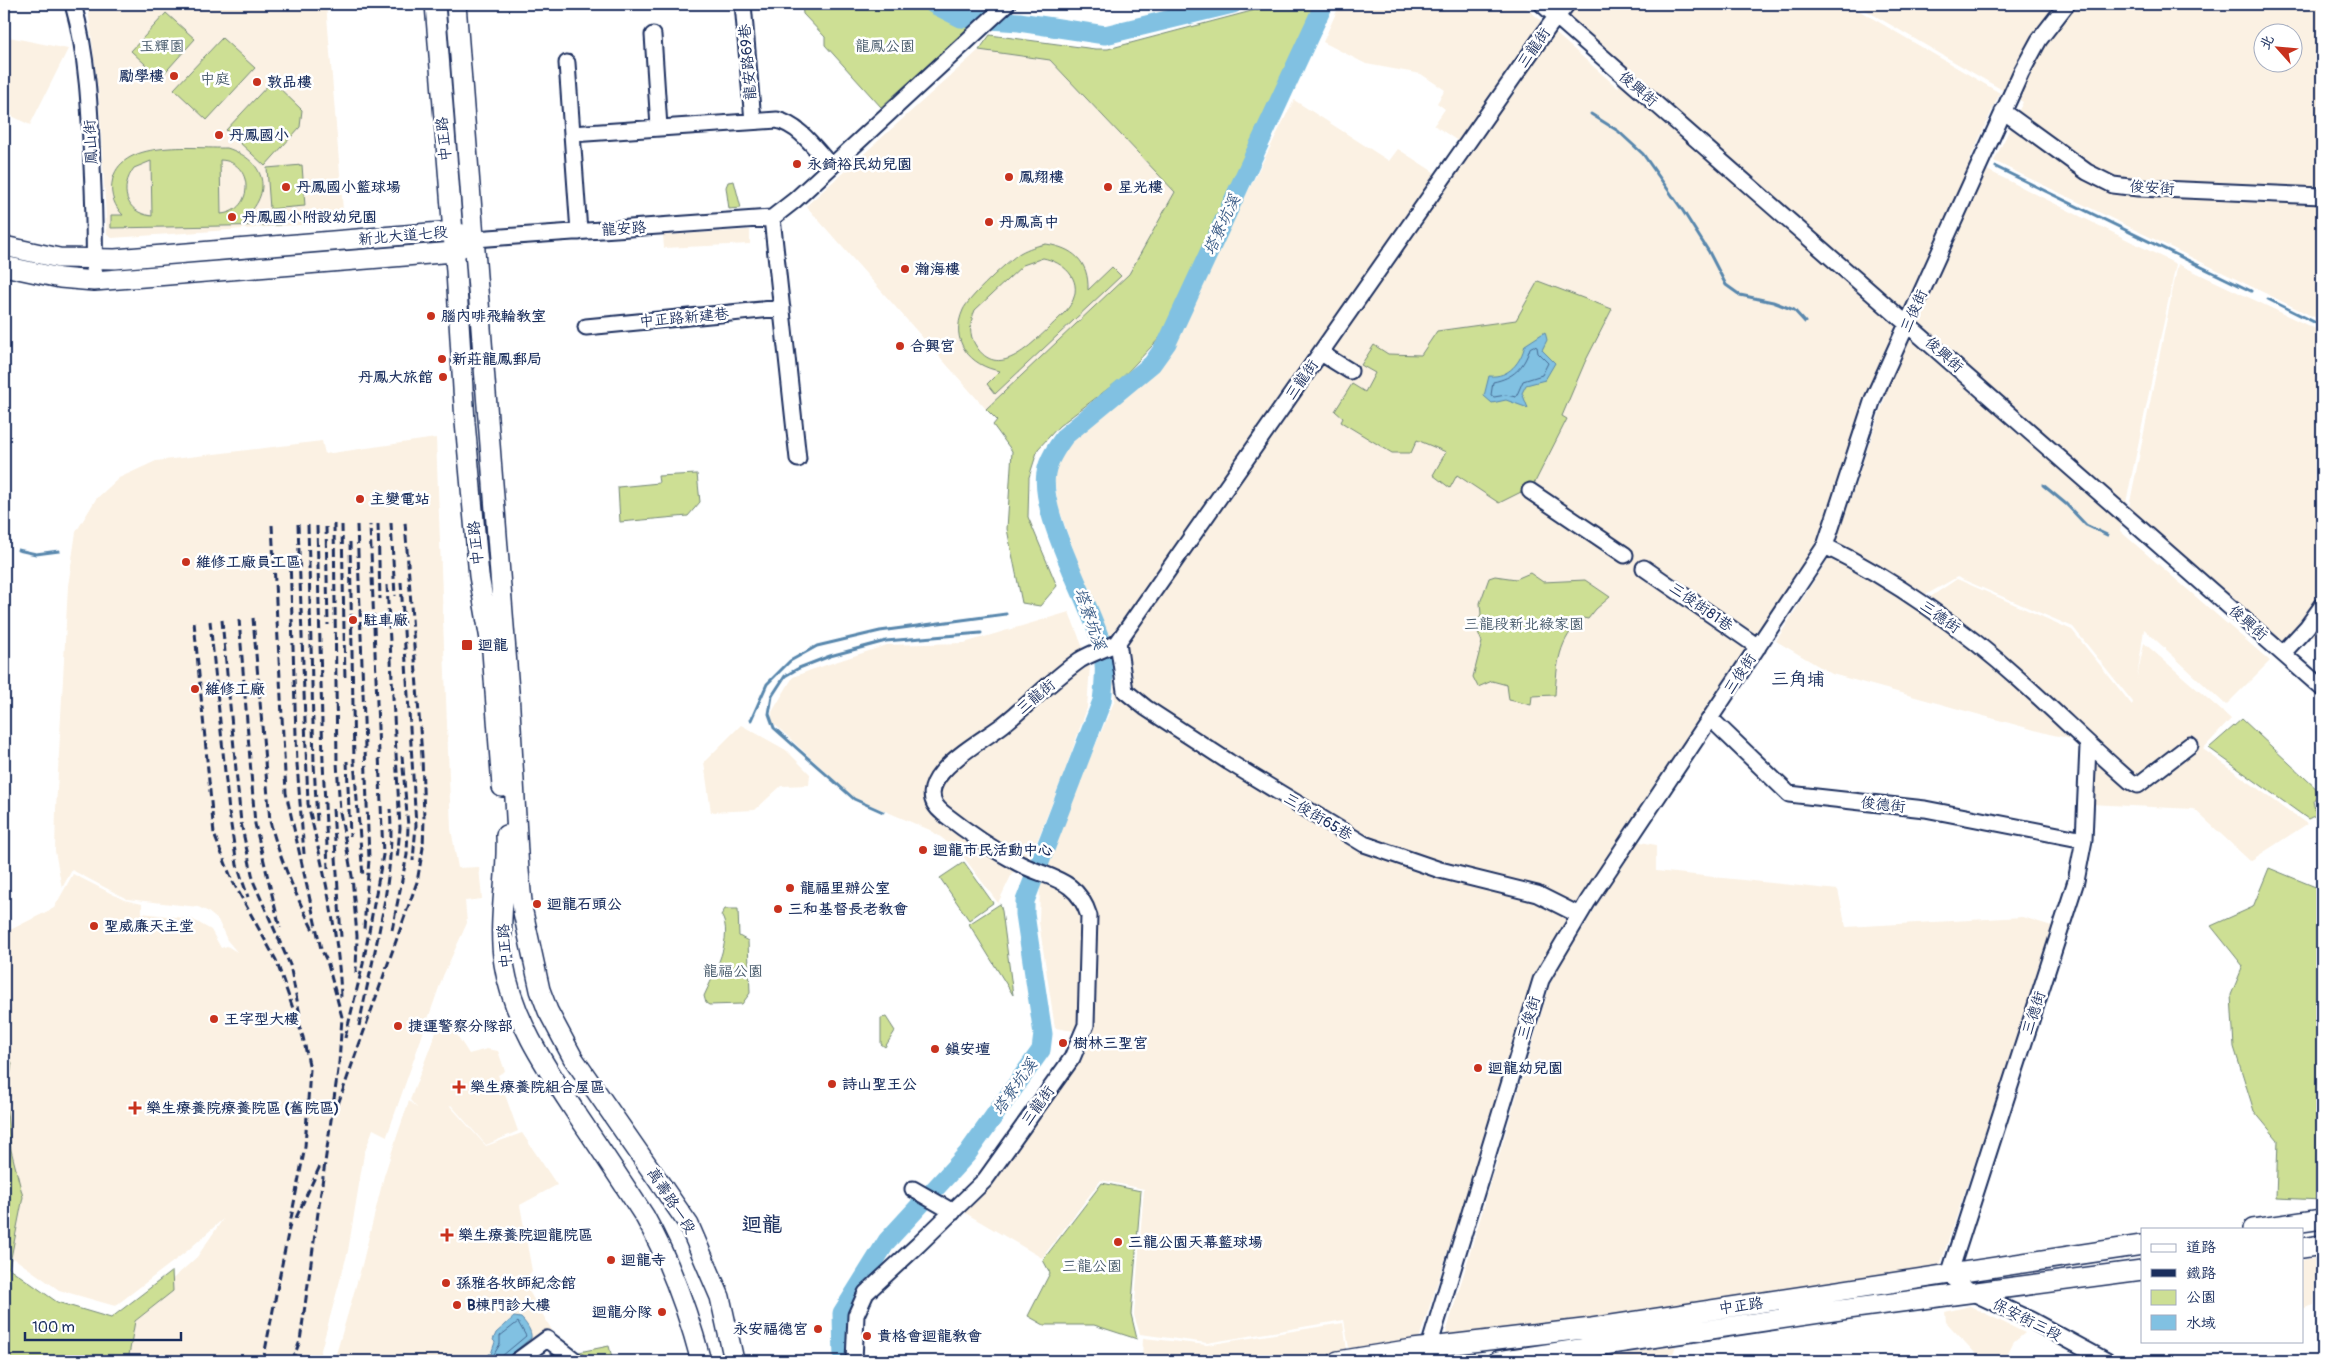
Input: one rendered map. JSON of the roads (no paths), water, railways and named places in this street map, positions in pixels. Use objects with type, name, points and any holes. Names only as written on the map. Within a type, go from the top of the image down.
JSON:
[{"type":"main road","name":"中正路","points":[[435,4],[453,231],[465,422],[479,576],[492,651],[506,838],[501,941],[504,966],[519,1016],[531,1043],[549,1072]]},
{"type":"main road","name":"中正路","points":[[456,4],[509,691],[523,912],[540,990],[548,1011],[573,1058]]},
{"type":"main road","name":"新北大道七段","points":[[4,246],[59,258],[95,259],[453,231],[475,239]]},
{"type":"main road","name":"新北大道七段","points":[[4,266],[60,278],[94,281],[454,252],[475,239]]},
{"type":"main road","points":[[502,916],[523,912]]},
{"type":"main road","name":"萬壽路一段","points":[[573,1058],[689,1225],[720,1297],[733,1356],[732,1361]]},
{"type":"main road","name":"萬壽路一段","points":[[549,1072],[641,1210],[658,1239],[690,1322],[701,1361]]},
{"type":"main road","points":[[2259,1228],[2322,1219]]},
{"type":"main road","name":"中正路","points":[[1338,1361],[1428,1354],[2141,1245]]},
{"type":"main road","points":[[2304,1248],[2322,1245]]},
{"type":"main road","name":"中正路","points":[[1498,1361],[1775,1319],[2141,1270]]},
{"type":"street","name":"鳳山街","points":[[73,4],[82,46],[91,121],[94,281]]},
{"type":"street","name":"龍安路69巷","points":[[743,4],[753,121]]},
{"type":"street","name":"俊興街","points":[[1542,4],[2322,688]]},
{"type":"street","name":"三龍街","points":[[854,1361],[856,1315],[861,1300],[873,1286],[985,1180],[1072,1058],[1086,1025],[1089,916],[1083,900],[1075,890],[1046,874],[1018,864],[936,808],[933,797],[934,786],[951,762],[964,750],[1002,726],[1081,660],[1115,644],[1322,353],[1556,16],[1567,4]]},
{"type":"street","name":"三俊街","points":[[1428,1354],[1541,980],[1579,915],[1824,546],[1871,405],[2003,111],[2039,40],[2062,5]]},
{"type":"street","points":[[798,460],[772,218],[1003,7]]},
{"type":"street","points":[[653,35],[659,127]]},
{"type":"street","points":[[567,63],[579,232]]},
{"type":"street","name":"俊安街","points":[[2003,111],[2087,172],[2113,184],[2138,188],[2322,196]]},
{"type":"street","name":"龍安路69巷","points":[[572,134],[777,120],[786,122],[797,129],[831,166]]},
{"type":"street","name":"龍安路","points":[[475,239],[772,218]]},
{"type":"street","name":"中正路新建巷","points":[[586,327],[782,308]]},
{"type":"street","points":[[1322,353],[1350,371]]},
{"type":"street","points":[[1530,491],[1625,555]]},
{"type":"street","name":"三德街","points":[[1824,546],[1868,567],[1960,631],[2020,680],[2088,746],[2130,782],[2138,785],[2147,780],[2190,745]]},
{"type":"street","name":"三俊街81巷","points":[[1644,568],[1758,647]]},
{"type":"street","points":[[2283,654],[2307,627],[2322,606]]},
{"type":"street","name":"三俊街65巷","points":[[1115,644],[1125,691],[1146,708],[1341,832],[1380,851],[1440,870],[1537,894],[1579,915]]},
{"type":"street","name":"俊德街","points":[[1710,718],[1789,794],[1924,809],[2084,840]]},
{"type":"street","name":"三德街","points":[[1949,1275],[2065,919],[2083,855],[2088,746]]},
{"type":"street","points":[[913,1189],[953,1212]]},
{"type":"street","name":"保安街三段","points":[[1949,1275],[1973,1293],[2025,1317],[2107,1361]]},
{"type":"street","points":[[517,1361],[547,1339],[576,1361]]},
{"type":"water","points":[[1545,332],[1547,340],[1542,350],[1555,363],[1545,380],[1526,385],[1522,393],[1528,408],[1506,400],[1492,403],[1484,396],[1489,376],[1508,372],[1517,363],[1525,345]]},
{"type":"water","points":[[514,1317],[521,1318],[525,1322],[530,1330],[531,1338],[503,1361],[485,1361],[489,1354],[491,1354],[496,1333]]},
{"type":"waterway","points":[[933,4],[961,18],[1019,22],[1105,35],[1233,4]]},
{"type":"waterway","name":"塔寮坑溪","points":[[843,1361],[842,1313],[887,1241],[967,1154],[1041,1050],[1043,1034],[1025,914],[1025,901],[1102,701],[1104,676],[1104,660],[1099,636],[1065,555],[1050,509],[1046,490],[1046,473],[1049,463],[1065,436],[1152,364],[1167,343],[1324,4]]},
{"type":"waterway","points":[[1591,114],[1618,131],[1643,154],[1709,252],[1726,285],[1740,295],[1773,302],[1794,310],[1805,322]]},
{"type":"waterway","points":[[1996,167],[2251,291]]},
{"type":"waterway","points":[[2268,299],[2322,326]]},
{"type":"waterway","points":[[2043,485],[2066,504],[2086,525],[2107,535]]},
{"type":"waterway","points":[[18,550],[36,554],[59,551]]},
{"type":"waterway","points":[[751,720],[767,684],[790,661],[817,646],[880,631],[1006,614]]},
{"type":"waterway","points":[[883,812],[854,799],[774,728],[769,714],[772,696],[785,676],[799,668],[830,656],[886,641],[981,633]]},
{"type":"railway","points":[[338,1104],[417,882],[423,848],[422,756],[405,522]]},
{"type":"railway","points":[[391,523],[395,596]]},
{"type":"railway","points":[[298,524],[308,804],[334,925],[341,998]]},
{"type":"railway","points":[[334,524],[337,762],[340,812],[352,876],[357,936],[356,973]]},
{"type":"railway","points":[[378,524],[380,599]]},
{"type":"railway","points":[[272,525],[286,793],[321,949],[327,961],[342,1017],[339,1063],[300,1341],[292,1361]]},
{"type":"railway","points":[[308,525],[317,822]]},
{"type":"railway","points":[[342,525],[345,681]]},
{"type":"railway","points":[[357,525],[369,859],[364,929]]},
{"type":"railway","points":[[345,1038],[363,964],[383,855],[370,525]]},
{"type":"railway","points":[[317,526],[323,762],[328,868]]},
{"type":"railway","points":[[326,527],[328,625]]},
{"type":"railway","points":[[350,542],[354,761],[363,877]]},
{"type":"railway","points":[[290,559],[297,764],[304,854]]},
{"type":"railway","points":[[401,582],[416,825],[413,861]]},
{"type":"railway","points":[[387,585],[400,828],[397,860]]},
{"type":"railway","points":[[253,618],[270,821],[289,877],[313,930]]},
{"type":"railway","points":[[239,619],[255,824],[280,928]]},
{"type":"railway","points":[[222,620],[241,823],[254,883],[290,965],[300,1015]]},
{"type":"railway","points":[[210,621],[229,812],[237,865],[248,897]]},
{"type":"railway","points":[[194,622],[214,834],[232,880],[276,960],[303,1037],[310,1069],[305,1147],[263,1361]]},
{"type":"railway","points":[[392,930],[407,855],[408,826],[402,756]]},
{"type":"railway","points":[[347,761],[350,836]]},
{"type":"railway","points":[[333,809],[341,937]]},
{"type":"railway","points":[[359,1026],[382,918],[390,863],[390,809]]},
{"type":"railway","points":[[296,1218],[320,1166]]},
{"type":"place","name":"勵學樓","points":[[174,76]]},
{"type":"place","name":"敦品樓","points":[[257,82]]},
{"type":"place","name":"丹鳳國小","points":[[219,135]]},
{"type":"place","name":"永錡裕民幼兒園","points":[[797,164]]},
{"type":"place","name":"鳳翔樓","points":[[1009,177]]},
{"type":"place","name":"丹鳳國小籃球場","points":[[286,187]]},
{"type":"place","name":"星光樓","points":[[1108,187]]},
{"type":"place","name":"丹鳳國小附設幼兒園","points":[[232,217]]},
{"type":"place","name":"丹鳳高中","points":[[989,222]]},
{"type":"place","name":"瀚海樓","points":[[905,269]]},
{"type":"place","name":"腦內啡飛輪教室","points":[[431,316]]},
{"type":"place","name":"合興宮","points":[[900,346]]},
{"type":"place","name":"新莊龍鳳郵局","points":[[442,359]]},
{"type":"place","name":"丹鳳大旅館","points":[[443,377]]},
{"type":"place","name":"主變電站","points":[[360,499]]},
{"type":"place","name":"維修工廠員工區","points":[[186,562]]},
{"type":"place","name":"駐車廠","points":[[353,620]]},
{"type":"place","name":"迴龍","points":[[467,645]]},
{"type":"place","name":"維修工廠","points":[[195,689]]},
{"type":"place","name":"迴龍市民活動中心","points":[[923,850]]},
{"type":"place","name":"龍福里辦公室","points":[[790,888]]},
{"type":"place","name":"迴龍石頭公","points":[[537,904]]},
{"type":"place","name":"三和基督長老教會","points":[[778,909]]},
{"type":"place","name":"聖威廉天主堂","points":[[94,926]]},
{"type":"place","name":"王字型大樓","points":[[214,1019]]},
{"type":"place","name":"捷運警察分隊部","points":[[398,1026]]},
{"type":"place","name":"樹林三聖宮","points":[[1063,1043]]},
{"type":"place","name":"鎮安壇","points":[[935,1049]]},
{"type":"place","name":"迴龍幼兒園","points":[[1478,1068]]},
{"type":"place","name":"詩山聖王公","points":[[832,1084]]},
{"type":"place","name":"樂生療養院組合屋區","points":[[459,1087]]},
{"type":"place","name":"樂生療養院療養院區 (舊院區)","points":[[135,1108]]},
{"type":"place","name":"樂生療養院迴龍院區","points":[[447,1235]]},
{"type":"place","name":"三龍公園天幕籃球場","points":[[1118,1242]]},
{"type":"place","name":"迴龍寺","points":[[611,1260]]},
{"type":"place","name":"孫雅各牧師紀念館","points":[[446,1283]]},
{"type":"place","name":"B棟門診大樓","points":[[457,1305]]},
{"type":"place","name":"迴龍分隊","points":[[662,1312]]},
{"type":"place","name":"永安福德宮","points":[[818,1329]]},
{"type":"place","name":"貴格會迴龍教會","points":[[867,1336]]},
{"type":"district","name":"三角埔","points":[[1798,679]]},
{"type":"district","name":"迴龍","points":[[762,1224]]},
{"type":"park label","name":"玉輝園","points":[[162,46]]},
{"type":"park label","name":"龍鳳公園","points":[[885,46]]},
{"type":"park label","name":"中庭","points":[[215,79]]},
{"type":"park label","name":"三龍段新北綠家園","points":[[1524,624]]},
{"type":"park label","name":"龍福公園","points":[[733,971]]},
{"type":"park label","name":"三龍公園","points":[[1092,1266]]}]
